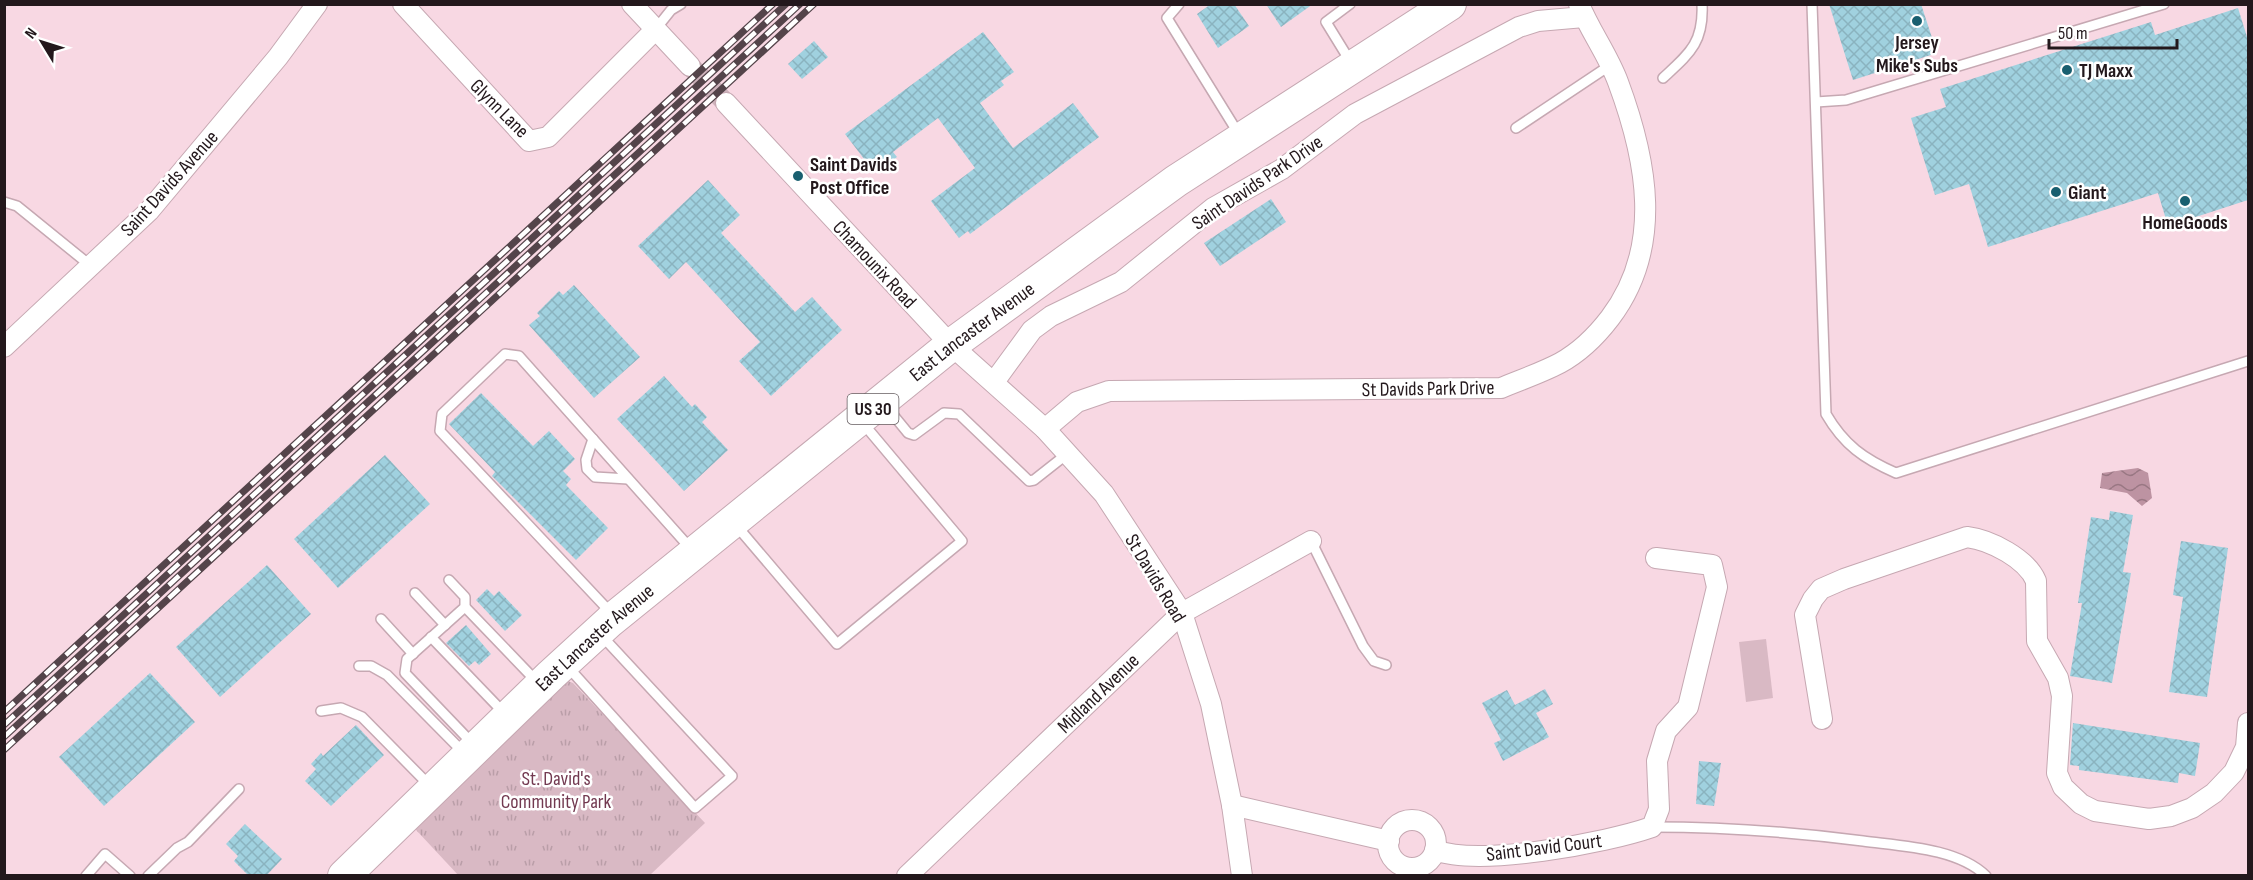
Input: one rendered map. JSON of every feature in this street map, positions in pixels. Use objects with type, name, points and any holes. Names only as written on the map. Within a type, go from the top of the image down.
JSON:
[{"type":"highway","name":"East Lancaster Avenue","points":[[344,876],[471,751],[607,624],[951,345],[1176,181],[1450,4]]},
{"type":"street","name":"Saint Davids Avenue","points":[[4,346],[148,211],[278,57],[317,4]]},
{"type":"street","name":"Glynn Lane","points":[[403,4],[529,141],[548,137],[656,30]]},
{"type":"street","points":[[632,4],[690,66]]},
{"type":"street","name":"St Davids Park Drive","points":[[1045,429],[1077,402],[1109,390],[1501,388],[1561,363],[1599,332],[1616,310],[1639,268],[1646,231],[1643,171],[1617,81],[1581,11]]},
{"type":"street","name":"Saint Davids Park Drive","points":[[994,382],[1032,330],[1051,316],[1121,282],[1213,208],[1282,169],[1356,114],[1518,27],[1581,11]]},
{"type":"street","name":"Chamounix Road","points":[[726,103],[951,345]]},
{"type":"street","name":"St Davids Road","points":[[951,345],[1045,429],[1104,495],[1182,613],[1211,704],[1232,805],[1242,876]]},
{"type":"street","points":[[1822,719],[1805,615],[1821,589],[1968,537],[1984,540],[2024,564],[2036,581],[2037,641],[2061,686],[2057,773],[2063,788],[2081,804],[2095,811],[2149,819],[2171,816],[2192,808],[2214,793],[2234,772],[2246,747],[2248,723]]},
{"type":"street","name":"Midland Avenue","points":[[906,876],[1182,613],[1311,541]]},
{"type":"street","points":[[1652,827],[1659,809],[1658,761],[1666,731],[1688,707],[1717,587],[1712,565],[1656,558]]},
{"type":"street","points":[[1232,805],[1389,841]]},
{"type":"street","points":[[1416,820],[1433,832],[1435,850],[1425,864],[1409,867],[1394,859],[1389,841],[1396,826],[1416,820]]},
{"type":"street","name":"Saint David Court","points":[[1435,850],[1456,856],[1564,849],[1632,834],[1652,827]]},
{"type":"lane","points":[[656,30],[671,10],[681,4]]},
{"type":"lane","points":[[1179,4],[1167,18],[1241,138]]},
{"type":"lane","points":[[1350,4],[1326,22],[1353,66]]},
{"type":"lane","points":[[1663,78],[1694,49],[1703,24],[1702,4]]},
{"type":"lane","points":[[1812,4],[1827,414],[1838,435],[1869,462],[1896,473],[2248,361]]},
{"type":"lane","points":[[1816,102],[1846,100],[2164,4]]},
{"type":"lane","points":[[1516,128],[1609,66]]},
{"type":"lane","points":[[4,202],[17,206],[91,266]]},
{"type":"lane","points":[[564,663],[695,808],[732,776],[607,624],[440,431],[442,414],[505,354],[519,356],[694,553]]},
{"type":"lane","points":[[871,410],[914,435],[944,413],[959,414],[1029,481],[1034,480],[1067,454]]},
{"type":"lane","points":[[733,523],[837,644],[962,542],[871,410]]},
{"type":"lane","points":[[593,439],[586,460],[587,469],[595,477],[628,478]]},
{"type":"lane","points":[[1311,541],[1344,603],[1363,646],[1374,661],[1386,664]]},
{"type":"lane","points":[[449,580],[465,597],[465,607],[540,685]]},
{"type":"lane","points":[[415,592],[445,625]]},
{"type":"lane","points":[[465,607],[407,660],[405,673],[471,751]]},
{"type":"lane","points":[[381,619],[413,654]]},
{"type":"lane","points":[[431,637],[507,717]]},
{"type":"lane","points":[[359,666],[371,666],[387,675],[471,751]]},
{"type":"lane","points":[[321,711],[341,708],[362,717],[433,789]]},
{"type":"lane","points":[[148,876],[188,842],[239,789]]},
{"type":"lane","points":[[1652,827],[1740,827],[1928,849],[1964,862],[1986,876]]},
{"type":"lane","points":[[86,876],[105,854],[130,876]]},
{"type":"green space","points":[[1766,639],[1773,698],[1746,702],[1739,642]]},
{"type":"green space","name":"St. David's Community Park","points":[[551,675],[573,683],[705,823],[650,875],[459,876],[404,817]]},
{"type":"water","points":[[2138,468],[2148,473],[2152,498],[2142,506],[2127,493],[2100,488],[2102,473]]},
{"type":"building","points":[[1211,4],[1234,4],[1249,26],[1218,48],[1197,14]]},
{"type":"building","points":[[1266,4],[1313,4],[1281,27]]},
{"type":"building","points":[[1829,4],[1921,4],[1937,53],[1853,80]]},
{"type":"building","points":[[2238,8],[2248,40],[2248,200],[2168,226],[2158,193],[1988,247],[1969,184],[1935,195],[1911,118],[1946,107],[1940,89],[2151,22],[2155,35]]},
{"type":"building","points":[[983,32],[1014,72],[1001,81],[1004,85],[980,103],[1013,148],[1073,103],[1099,137],[970,234],[968,231],[959,238],[931,201],[975,168],[938,118],[893,152],[897,157],[885,166],[881,160],[871,168],[845,134]]},
{"type":"building","points":[[814,41],[828,57],[802,79],[788,64]]},
{"type":"building","points":[[708,180],[740,215],[721,233],[795,312],[812,297],[842,330],[771,396],[739,361],[760,342],[686,262],[669,279],[638,246]]},
{"type":"building","points":[[1271,199],[1286,222],[1220,266],[1204,243]]},
{"type":"building","points":[[574,285],[640,357],[594,398],[529,325],[540,316],[537,313],[559,291],[563,295]]},
{"type":"building","points":[[664,376],[692,407],[695,404],[707,417],[702,422],[728,450],[684,491],[617,419]]},
{"type":"building","points":[[481,393],[533,446],[549,431],[575,459],[563,471],[571,479],[566,485],[608,528],[576,560],[492,476],[495,472],[449,424]]},
{"type":"building","points":[[385,455],[430,504],[338,588],[294,539]]},
{"type":"building","points":[[2110,511],[2133,515],[2123,572],[2131,573],[2112,683],[2070,676],[2082,603],[2078,603],[2091,517],[2109,520]]},
{"type":"building","points":[[2181,541],[2228,548],[2207,697],[2169,692],[2183,597],[2173,595]]},
{"type":"building","points":[[267,565],[311,614],[220,697],[176,647]]},
{"type":"building","points":[[487,589],[494,596],[499,591],[522,615],[505,631],[476,600]]},
{"type":"building","points":[[466,625],[491,654],[479,665],[475,661],[469,666],[446,643]]},
{"type":"building","points":[[150,673],[195,722],[104,806],[59,757]]},
{"type":"building","points":[[1545,689],[1553,704],[1536,713],[1549,737],[1503,761],[1494,743],[1501,740],[1482,703],[1507,690],[1515,705]]},
{"type":"building","points":[[2073,723],[2200,743],[2195,776],[2179,773],[2178,783],[2079,770],[2079,766],[2070,765]]},
{"type":"building","points":[[356,725],[384,755],[331,806],[305,781],[316,769],[311,764],[321,753],[323,756]]},
{"type":"building","points":[[1699,761],[1721,763],[1714,806],[1696,804]]},
{"type":"building","points":[[245,824],[282,859],[266,876],[249,876],[234,861],[238,856],[226,844]]},
{"type":"tunnel","points":[[690,66],[726,103]]},
{"type":"railway","points":[[4,712],[773,4]]},
{"type":"railway","points":[[4,725],[786,4]]},
{"type":"railway","points":[[4,737],[800,4]]},
{"type":"railway","points":[[4,750],[814,4]]},
{"type":"place","name":"Jersey Mike's Subs","points":[[1917,21]]},
{"type":"place","name":"TJ Maxx","points":[[2067,70]]},
{"type":"place","name":"Saint Davids Post Office","points":[[798,176]]},
{"type":"place","name":"Giant","points":[[2056,192]]},
{"type":"place","name":"HomeGoods","points":[[2185,201]]}]
